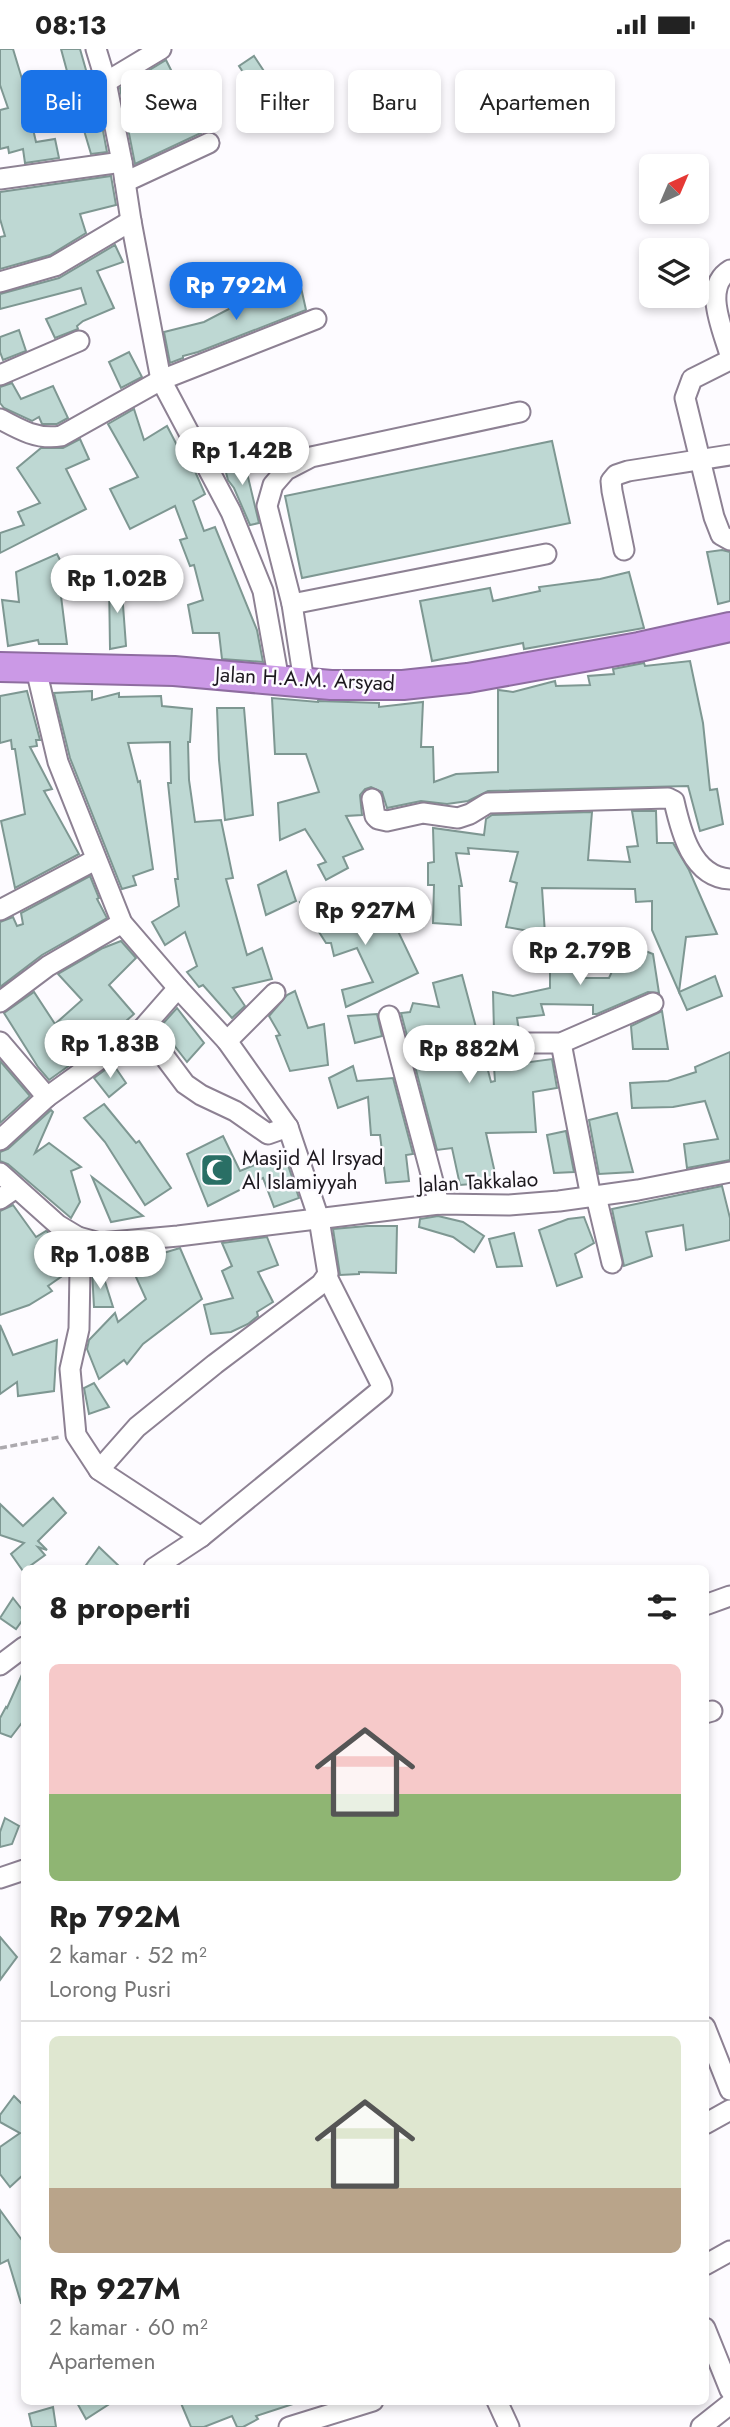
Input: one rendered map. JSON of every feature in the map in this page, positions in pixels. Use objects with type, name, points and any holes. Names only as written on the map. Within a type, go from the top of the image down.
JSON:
[{"type":"highway","name":"Jalan H.A.M. Arsyad","points":[[0,667],[174,671],[331,685],[403,685],[468,678],[729,631]]},
{"type":"street","points":[[96,49],[102,70]]},
{"type":"street","points":[[107,81],[161,49]]},
{"type":"street","points":[[107,87],[161,380],[231,512],[263,591],[292,681]]},
{"type":"street","points":[[125,182],[209,143]]},
{"type":"street","points":[[0,179],[122,162]]},
{"type":"street","points":[[0,282],[55,266],[131,221]]},
{"type":"street","points":[[730,269],[723,274],[714,299],[730,355]]},
{"type":"street","points":[[0,419],[36,436],[61,436],[161,380],[316,320]]},
{"type":"street","points":[[0,375],[79,341]]},
{"type":"street","points":[[730,361],[692,379],[685,398],[714,517],[721,534],[730,540]]},
{"type":"street","points":[[292,681],[292,604],[267,506],[273,485],[286,470],[311,457],[520,412]]},
{"type":"street","points":[[624,550],[612,491],[611,481],[616,475],[730,455]]},
{"type":"street","points":[[292,604],[546,554]]},
{"type":"street","points":[[36,669],[58,762],[121,923],[227,1041],[288,1127],[318,1219],[327,1277],[382,1384],[382,1389],[201,1537],[159,1565]]},
{"type":"street","points":[[372,799],[375,816],[387,821],[423,813],[458,818],[488,803],[668,798],[674,801],[682,837],[698,860],[711,875],[730,879]]},
{"type":"street","points":[[0,910],[95,860]]},
{"type":"street","points":[[0,1002],[48,966],[121,923]]},
{"type":"street","points":[[0,1140],[47,1097],[143,1028],[178,988]]},
{"type":"street","points":[[227,1041],[275,993]]},
{"type":"street","points":[[449,1043],[561,1043],[653,1003]]},
{"type":"street","points":[[388,1016],[439,1204]]},
{"type":"street","points":[[143,1028],[185,1084],[201,1095],[235,1111],[268,1135],[288,1127]]},
{"type":"street","points":[[0,1042],[47,1097]]},
{"type":"street","points":[[561,1043],[594,1196],[612,1263]]},
{"type":"street","name":"Jalan Takkalao","points":[[0,1173],[8,1193],[78,1237],[100,1243],[439,1204],[509,1205],[594,1196],[730,1172]]},
{"type":"street","points":[[78,1237],[79,1329],[70,1369],[76,1434],[99,1470],[201,1537]]},
{"type":"street","points":[[99,1470],[137,1427],[327,1277]]},
{"type":"street","points":[[709,1604],[730,1596]]},
{"type":"street","points":[[0,1665],[21,1649]]},
{"type":"street","points":[[0,1878],[21,1871]]},
{"type":"street","points":[[709,2037],[730,2090]]},
{"type":"street","points":[[709,2122],[730,2110]]},
{"type":"street","points":[[709,2263],[730,2251]]},
{"type":"street","points":[[709,2338],[730,2390]]},
{"type":"street","points":[[701,2427],[730,2404]]},
{"type":"street","points":[[289,2427],[330,2421],[364,2405]]},
{"type":"street","points":[[499,2405],[509,2427]]},
{"type":"path","points":[[0,1448],[76,1434]]},
{"type":"building","points":[[0,49],[13,49],[21,75],[21,133],[34,133],[36,142],[55,139],[59,158],[25,163],[23,149],[9,153],[8,147],[0,149],[0,110],[8,108],[0,85]]},
{"type":"building","points":[[61,49],[80,49],[86,70],[67,70]]},
{"type":"building","points":[[254,56],[263,70],[242,70],[239,66]]},
{"type":"building","points":[[166,60],[171,70],[150,70]]},
{"type":"building","points":[[85,133],[103,133],[107,152],[91,154]]},
{"type":"building","points":[[129,133],[201,133],[135,164]]},
{"type":"building","points":[[111,176],[116,205],[80,214],[86,233],[50,255],[0,269],[0,237],[5,236],[0,219],[0,192]]},
{"type":"building","points":[[115,245],[123,262],[97,271],[114,308],[83,321],[77,326],[78,329],[55,338],[46,319],[86,304],[81,288],[0,309],[0,294],[59,278]]},
{"type":"building","points":[[300,283],[306,310],[170,363],[164,332],[204,322],[267,289],[269,293]]},
{"type":"building","points":[[19,330],[26,351],[3,360],[0,337]]},
{"type":"building","points":[[129,352],[142,377],[121,388],[109,362]]},
{"type":"building","points":[[12,383],[21,399],[53,386],[68,418],[57,424],[42,424],[39,417],[32,421],[4,408],[0,403],[0,387]]},
{"type":"building","points":[[134,409],[144,440],[167,426],[181,453],[185,452],[190,460],[205,494],[193,501],[204,531],[215,527],[257,630],[263,662],[222,659],[219,633],[193,633],[188,605],[203,600],[194,565],[190,566],[180,540],[187,538],[175,506],[130,529],[110,489],[138,477],[108,424]]},
{"type":"building","points":[[80,439],[89,459],[66,469],[86,509],[0,553],[0,533],[24,525],[18,512],[40,503],[17,468],[41,448],[63,448]]},
{"type":"building","points":[[552,441],[570,523],[302,578],[285,496]]},
{"type":"building","points":[[243,456],[259,523],[250,525],[228,480],[223,461]]},
{"type":"building","points":[[707,552],[730,552],[730,601],[718,604]]},
{"type":"building","points":[[57,554],[71,582],[60,588],[67,644],[39,644],[38,640],[8,646],[2,600],[19,602],[16,572]]},
{"type":"building","points":[[629,572],[644,628],[524,649],[523,643],[432,661],[420,601],[490,588],[493,601],[540,591],[539,587],[600,579]]},
{"type":"building","points":[[121,578],[126,646],[110,649],[109,579]]},
{"type":"building","points":[[690,661],[703,723],[710,790],[717,789],[723,824],[700,831],[688,786],[488,791],[468,801],[447,804],[421,801],[387,808],[382,792],[371,787],[360,795],[362,815],[346,816],[363,849],[343,857],[348,868],[326,880],[318,865],[326,862],[305,829],[280,840],[278,803],[319,792],[306,754],[275,754],[272,698],[379,703],[379,707],[423,702],[421,747],[433,747],[434,782],[456,774],[498,772],[498,690],[513,692],[555,681],[556,686],[590,685],[588,676],[614,674],[613,669],[644,663],[645,666]]},
{"type":"building","points":[[27,691],[40,740],[36,740],[37,746],[30,747],[52,789],[44,791],[79,854],[15,888],[1,821],[25,814],[15,749],[12,749],[11,740],[0,743],[0,696]]},
{"type":"building","points":[[92,691],[92,700],[119,693],[119,697],[161,696],[162,706],[192,709],[188,742],[189,780],[195,822],[221,820],[233,878],[226,879],[247,955],[262,948],[272,979],[233,988],[245,1006],[232,1018],[203,985],[199,987],[187,972],[197,966],[185,932],[165,945],[152,922],[179,906],[168,783],[171,783],[170,742],[128,743],[138,782],[140,781],[153,869],[133,876],[136,885],[122,889],[70,758],[54,693]]},
{"type":"building","points":[[217,708],[244,708],[253,815],[225,820]]},
{"type":"building","points":[[632,811],[656,811],[657,843],[673,843],[689,870],[717,934],[686,937],[679,992],[652,930],[652,901],[636,902],[635,889],[542,888],[545,934],[506,927],[517,883],[510,881],[518,852],[468,848],[469,854],[456,853],[462,886],[459,886],[461,925],[433,923],[434,885],[428,885],[428,863],[434,862],[433,828],[484,835],[486,819],[492,815],[592,812],[588,860],[630,862],[627,847],[638,846]]},
{"type":"building","points":[[286,871],[296,901],[266,915],[258,885]]},
{"type":"building","points":[[90,876],[99,898],[97,899],[107,918],[42,955],[0,987],[0,922],[13,917],[17,926],[23,924],[21,913]]},
{"type":"building","points":[[319,891],[339,929],[386,906],[418,973],[346,1007],[342,990],[373,982],[357,948],[334,956],[331,943],[326,943],[300,902]]},
{"type":"building","points":[[121,941],[136,958],[109,985],[134,1014],[102,1042],[49,1080],[4,1013],[34,992],[55,1024],[82,1000],[58,974],[103,948]]},
{"type":"building","points":[[625,943],[653,954],[659,993],[648,992],[597,1014],[593,1014],[593,1005],[541,1004],[544,1015],[517,1018],[519,1031],[494,1031],[493,992],[513,996],[550,988],[550,949],[577,948],[581,978],[609,978]]},
{"type":"building","points":[[462,975],[477,1031],[444,1032],[437,1042],[439,1050],[449,1055],[484,1055],[491,1082],[495,1081],[494,1067],[552,1059],[557,1088],[533,1092],[536,1132],[486,1133],[497,1182],[460,1185],[452,1148],[437,1150],[401,1013],[410,1012],[413,1003],[439,1007],[433,983]]},
{"type":"building","points":[[715,976],[722,996],[687,1010],[679,992]]},
{"type":"building","points":[[295,991],[308,1028],[324,1024],[328,1065],[290,1071],[276,1036],[280,1035],[269,1016],[287,995]]},
{"type":"building","points":[[177,1008],[204,1043],[187,1062],[160,1027]]},
{"type":"building","points":[[662,1011],[668,1049],[633,1049],[631,1026]]},
{"type":"building","points":[[377,1014],[382,1036],[355,1043],[348,1016]]},
{"type":"building","points":[[730,1052],[730,1160],[687,1168],[684,1144],[718,1139],[705,1101],[673,1107],[632,1108],[630,1083],[668,1081],[696,1072],[695,1067]]},
{"type":"building","points":[[0,1061],[30,1096],[0,1123]]},
{"type":"building","points":[[113,1064],[126,1083],[109,1097],[94,1078]]},
{"type":"building","points":[[353,1066],[357,1081],[393,1078],[413,1154],[406,1155],[409,1181],[386,1183],[380,1135],[371,1135],[368,1097],[338,1108],[329,1078]]},
{"type":"building","points":[[104,1104],[136,1143],[139,1141],[171,1188],[145,1205],[105,1142],[84,1118]]},
{"type":"building","points":[[51,1110],[53,1112],[35,1153],[49,1143],[81,1167],[71,1171],[80,1202],[71,1218],[8,1164],[0,1161],[0,1152],[8,1149]]},
{"type":"building","points":[[617,1113],[633,1172],[599,1174],[589,1120]]},
{"type":"building","points":[[566,1131],[574,1172],[554,1173],[547,1135]]},
{"type":"building","points":[[223,1136],[240,1171],[284,1153],[299,1198],[274,1207],[263,1178],[208,1206],[187,1154]]},
{"type":"building","points":[[92,1177],[143,1216],[111,1222]]},
{"type":"building","points":[[722,1186],[730,1218],[730,1240],[686,1250],[683,1225],[646,1232],[652,1256],[624,1266],[612,1209]]},
{"type":"building","points":[[13,1205],[36,1237],[46,1231],[59,1240],[55,1245],[64,1251],[67,1257],[68,1272],[48,1286],[52,1291],[29,1305],[0,1315],[0,1211]]},
{"type":"building","points":[[438,1216],[463,1222],[484,1236],[474,1252],[453,1237],[419,1227],[420,1219]]},
{"type":"building","points":[[584,1217],[594,1243],[575,1254],[582,1277],[557,1286],[539,1230],[568,1219]]},
{"type":"building","points":[[397,1226],[396,1273],[359,1272],[340,1275],[333,1229]]},
{"type":"building","points":[[514,1233],[522,1266],[497,1267],[489,1239]]},
{"type":"building","points":[[267,1237],[278,1265],[258,1272],[273,1302],[257,1312],[258,1316],[248,1324],[231,1332],[211,1334],[204,1305],[233,1298],[222,1271],[232,1266],[222,1243]]},
{"type":"building","points":[[180,1248],[202,1299],[143,1344],[127,1364],[124,1360],[99,1379],[87,1349],[89,1340],[115,1313],[118,1322],[146,1299],[126,1255],[156,1250],[157,1255]]},
{"type":"building","points":[[101,1269],[113,1307],[94,1307],[92,1271]]},
{"type":"building","points":[[0,1325],[13,1355],[57,1340],[54,1391],[18,1396],[17,1382],[0,1394]]},
{"type":"building","points":[[94,1383],[109,1407],[89,1414],[84,1388]]},
{"type":"building","points":[[53,1498],[66,1513],[38,1541],[47,1550],[38,1547],[45,1555],[31,1565],[21,1565],[21,1568],[11,1554],[24,1543],[0,1535],[0,1504],[23,1526]]},
{"type":"building","points":[[99,1547],[118,1565],[86,1565]]},
{"type":"building","points":[[13,1598],[21,1608],[21,1622],[16,1629],[0,1618]]},
{"type":"building","points":[[21,1677],[21,1724],[11,1737],[0,1733],[0,1718]]},
{"type":"building","points":[[5,1818],[19,1826],[12,1844],[0,1847],[0,1832]]},
{"type":"building","points":[[0,1937],[17,1957],[0,1980]]},
{"type":"building","points":[[14,2096],[21,2103],[21,2177],[10,2187],[0,2174],[0,2147],[20,2133],[0,2122],[0,2115]]},
{"type":"building","points":[[0,2210],[21,2239],[21,2303],[8,2260],[0,2264]]},
{"type":"building","points":[[78,2405],[108,2405],[86,2419]]},
{"type":"building","points":[[182,2405],[290,2405],[256,2416],[258,2419],[243,2427],[237,2427],[232,2416],[204,2427],[191,2427]]},
{"type":"building","points":[[53,2407],[56,2427],[32,2427],[29,2414]]},
{"type":"place","name":"Masjid Al Irsyad Al Islamiyyah","points":[[217,1170]]}]
